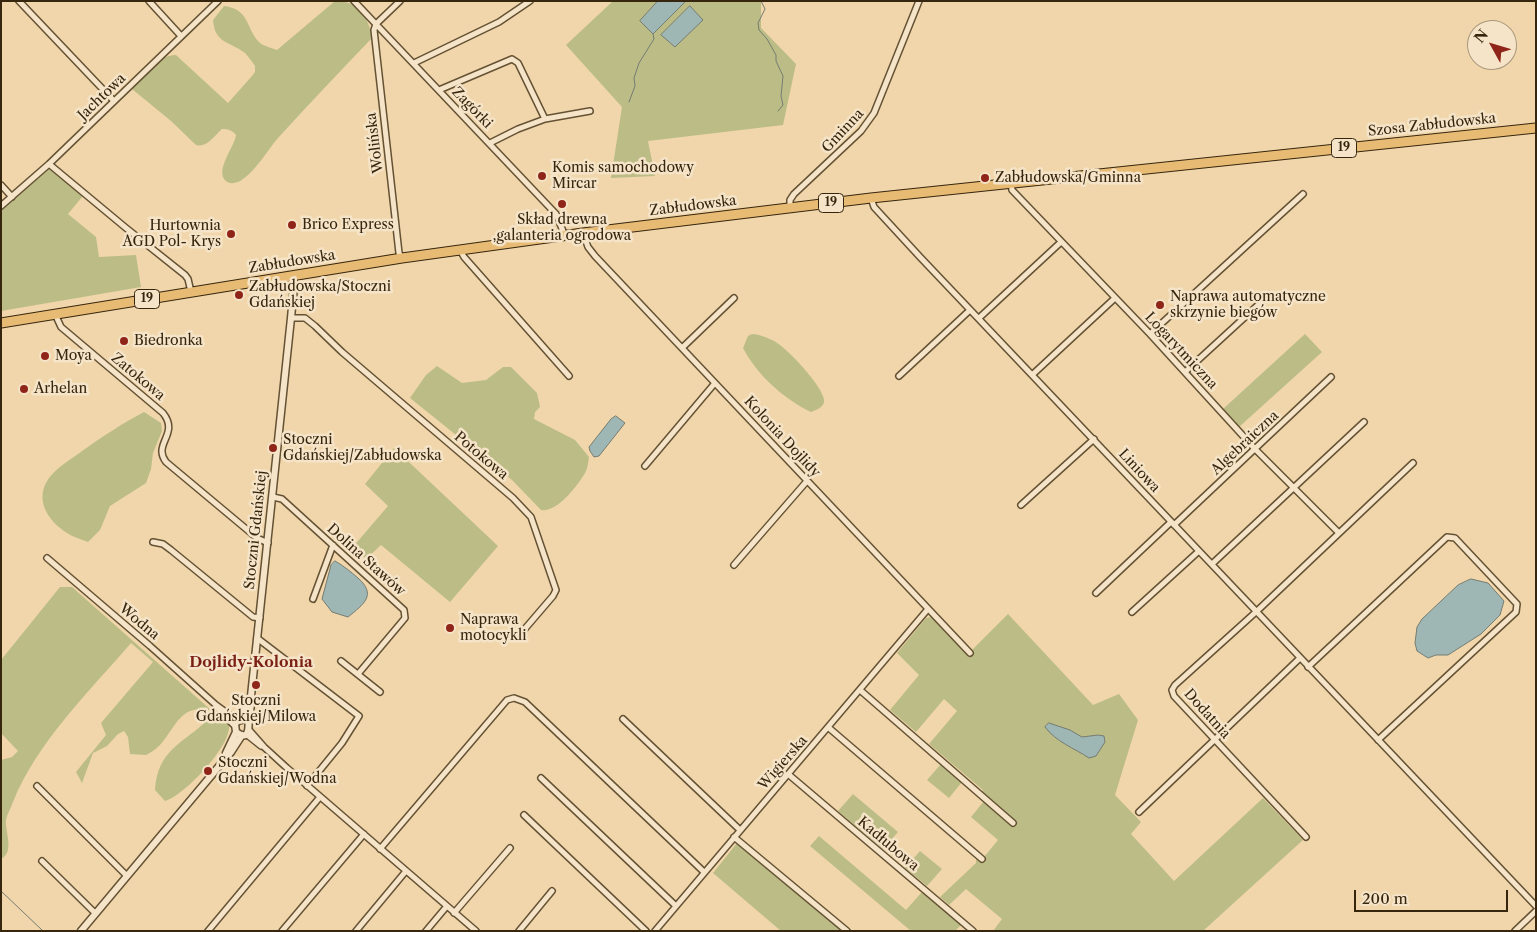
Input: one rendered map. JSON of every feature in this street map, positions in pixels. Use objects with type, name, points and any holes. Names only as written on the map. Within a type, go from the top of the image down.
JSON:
[{"type":"highway","name":"Szosa Zabłudowska","points":[[1153,168],[1536,128]]},
{"type":"highway","name":"Zabłudowska","points":[[1,323],[460,250],[871,198],[1153,168]]},
{"type":"street","points":[[19,1],[114,101]]},
{"type":"street","points":[[149,1],[181,36]]},
{"type":"street","name":"Jachtowa","points":[[1,206],[49,164],[218,1]]},
{"type":"street","name":"Zagórki","points":[[354,1],[556,214],[566,236]]},
{"type":"street","points":[[376,24],[400,1]]},
{"type":"street","points":[[414,63],[499,22],[530,1]]},
{"type":"street","name":"Gminna","points":[[790,208],[790,200],[794,194],[861,131],[870,120],[919,1]]},
{"type":"street","name":"Wolińska","points":[[376,24],[374,30],[398,242],[402,258]]},
{"type":"street","points":[[439,90],[512,59],[518,63],[546,119]]},
{"type":"street","points":[[490,143],[518,129],[546,119],[590,111]]},
{"type":"street","points":[[49,164],[185,275],[191,292]]},
{"type":"street","name":"Logarytmiczna","points":[[1011,182],[1012,190],[1150,334],[1256,449],[1339,533]]},
{"type":"street","points":[[1,185],[12,197]]},
{"type":"street","points":[[1150,334],[1303,194]]},
{"type":"street","name":"Liniowa","points":[[871,198],[874,207],[970,310],[1536,906]]},
{"type":"street","name":"Kolonia Dojlidy","points":[[584,234],[588,247],[595,256],[970,653]]},
{"type":"street","points":[[979,318],[1061,242]]},
{"type":"street","points":[[460,250],[569,376]]},
{"type":"street","name":"Stoczni Gdańskiej","points":[[81,931],[224,759],[242,728],[251,696],[260,618],[294,286],[292,276]]},
{"type":"street","points":[[1185,372],[1269,295]]},
{"type":"street","points":[[682,348],[734,298]]},
{"type":"street","points":[[1032,375],[1115,298]]},
{"type":"street","points":[[900,376],[970,310]]},
{"type":"street","name":"Zatokowa","points":[[55,314],[61,327],[169,420],[170,426],[161,452],[166,462],[257,538],[268,543]]},
{"type":"street","name":"Potokowa","points":[[291,318],[305,318],[315,326],[342,352],[513,498],[531,517],[556,590],[523,631]]},
{"type":"street","name":"Algebraiczna","points":[[1096,593],[1256,449],[1331,377]]},
{"type":"street","points":[[645,466],[715,383]]},
{"type":"street","points":[[1212,564],[1364,422]]},
{"type":"street","points":[[1021,505],[1094,439]]},
{"type":"street","points":[[1257,611],[1413,463]]},
{"type":"street","points":[[734,565],[807,481]]},
{"type":"street","name":"Dolina Stawów","points":[[272,497],[282,499],[404,610],[405,618],[358,674]]},
{"type":"street","points":[[1308,667],[1447,537],[1455,538],[1517,604],[1516,612],[1378,740]]},
{"type":"street","points":[[153,542],[163,544],[253,617],[260,618]]},
{"type":"street","points":[[313,599],[333,545]]},
{"type":"street","points":[[1132,612],[1199,551]]},
{"type":"street","name":"Wodna","points":[[47,558],[476,931]]},
{"type":"street","name":"Wigierska","points":[[659,929],[704,872],[928,609]]},
{"type":"street","name":"Dodatnia","points":[[1257,611],[1175,685],[1172,690],[1174,696],[1306,837]]},
{"type":"street","points":[[257,638],[359,716],[342,744],[307,786]]},
{"type":"street","points":[[1139,812],[1300,658]]},
{"type":"street","points":[[341,661],[380,692]]},
{"type":"street","points":[[860,690],[1013,823]]},
{"type":"street","points":[[380,849],[507,700],[514,698],[525,702],[704,872]]},
{"type":"street","points":[[623,719],[740,830]]},
{"type":"street","points":[[828,728],[982,859]]},
{"type":"street","name":"Kadłubowa","points":[[788,774],[972,931]]},
{"type":"street","points":[[542,778],[676,906]]},
{"type":"street","points":[[37,786],[127,876]]},
{"type":"street","points":[[208,931],[320,797]]},
{"type":"street","points":[[524,815],[646,931]]},
{"type":"street","points":[[282,931],[364,834]]},
{"type":"street","points":[[734,837],[847,931]]},
{"type":"street","points":[[454,913],[510,848]]},
{"type":"street","points":[[42,861],[95,913]]},
{"type":"street","points":[[356,931],[406,871]]},
{"type":"street","points":[[519,931],[552,891]]},
{"type":"street","points":[[426,931],[447,906]]},
{"type":"street","points":[[1514,931],[1536,911]]},
{"type":"green space","points":[[335,1],[356,7],[364,16],[373,37],[278,138],[253,170],[239,182],[230,183],[226,181],[222,171],[235,140],[236,135],[233,132],[222,129],[204,145],[196,145],[171,121],[132,89],[157,62],[163,58],[176,55],[228,103],[255,72],[255,66],[245,53],[224,41],[217,34],[213,20],[224,6],[239,11],[259,42],[277,50]]},
{"type":"green space","points":[[613,1],[761,1],[761,28],[796,64],[783,125],[648,141],[655,176],[611,178],[622,107],[566,45]]},
{"type":"green space","points":[[55,164],[87,191],[68,214],[96,237],[99,257],[136,255],[141,287],[1,311],[1,210]]},
{"type":"green space","points":[[752,334],[774,341],[795,359],[811,377],[822,394],[824,402],[822,406],[811,412],[801,407],[781,393],[764,377],[743,348],[748,336]]},
{"type":"green space","points":[[1305,334],[1322,352],[1239,427],[1223,409]]},
{"type":"green space","points":[[437,366],[462,383],[486,380],[503,367],[511,367],[537,393],[540,407],[535,412],[534,419],[575,440],[589,457],[585,473],[560,503],[547,510],[541,510],[512,480],[410,398],[426,375]]},
{"type":"green space","points":[[144,412],[161,423],[162,431],[153,453],[151,469],[146,483],[110,506],[100,530],[88,542],[67,533],[54,522],[45,508],[43,494],[49,478],[61,466],[92,444]]},
{"type":"green space","points":[[394,448],[498,546],[450,602],[381,545],[366,559],[352,548],[388,506],[365,484]]},
{"type":"green space","points":[[60,587],[72,587],[229,726],[228,735],[215,757],[205,769],[183,790],[165,801],[155,790],[156,779],[162,762],[179,743],[205,722],[212,711],[201,709],[186,713],[159,746],[146,755],[130,754],[128,737],[124,731],[118,734],[107,746],[93,753],[82,783],[76,772],[106,735],[101,723],[153,662],[131,643],[65,718],[23,780],[7,816],[8,852],[1,859],[1,760],[12,757],[18,751],[1,733],[1,660]]},
{"type":"green space","points":[[1008,614],[1093,705],[1119,694],[1138,720],[1115,795],[1141,822],[1131,834],[1174,881],[1263,798],[1303,840],[1203,931],[993,931],[1002,919],[966,889],[949,905],[940,897],[976,863],[976,859],[980,862],[998,840],[971,817],[984,801],[981,793],[983,790],[929,744],[957,711],[944,699],[916,732],[890,710],[919,675],[897,653],[926,618],[931,617],[967,655]]},
{"type":"green space","points":[[941,764],[962,782],[949,798],[927,780]]},
{"type":"green space","points":[[853,794],[898,832],[883,849],[838,811]]},
{"type":"green space","points":[[819,836],[906,910],[922,892],[961,925],[955,931],[911,931],[810,846]]},
{"type":"green space","points":[[737,843],[842,931],[781,931],[713,873]]},
{"type":"green space","points":[[920,851],[942,869],[927,886],[905,868]]},
{"type":"water","points":[[658,1],[686,1],[653,34],[640,21]]},
{"type":"water","points":[[690,6],[703,20],[675,47],[661,35]]},
{"type":"water","points":[[616,416],[625,423],[599,456],[594,457],[589,447],[611,419]]},
{"type":"water","points":[[335,561],[358,578],[367,589],[366,599],[348,617],[332,612],[322,599],[331,565]]},
{"type":"water","points":[[1471,579],[1488,583],[1504,601],[1500,615],[1481,634],[1448,655],[1436,655],[1428,658],[1417,651],[1415,643],[1417,627],[1422,619],[1458,585]]},
{"type":"water","points":[[1049,723],[1070,730],[1082,737],[1104,736],[1105,742],[1096,756],[1089,758],[1054,737],[1045,727]]},
{"type":"waterway","points":[[761,1],[765,9],[758,23],[759,30],[767,39],[776,55],[776,61],[783,76],[781,96],[783,105],[778,111]]},
{"type":"waterway","points":[[629,102],[635,86],[634,78],[639,63],[654,39],[653,34]]},
{"type":"waterway","points":[[1,891],[43,931]]},
{"type":"place","name":"Komis samochodowy Mircar","points":[[542,176]]},
{"type":"place","name":"Zabłudowska/Gminna","points":[[985,178]]},
{"type":"place","name":"Skład drewna ,galanteria ogrodowa","points":[[562,204]]},
{"type":"place","name":"Brico Express","points":[[292,225]]},
{"type":"place","name":"Hurtownia AGD Pol- Krys","points":[[231,234]]},
{"type":"place","name":"Zabłudowska/Stoczni Gdańskiej","points":[[239,295]]},
{"type":"place","name":"Naprawa automatyczne skrzynie biegów","points":[[1160,305]]},
{"type":"place","name":"Biedronka","points":[[124,341]]},
{"type":"place","name":"Moya","points":[[45,356]]},
{"type":"place","name":"Arhelan","points":[[24,389]]},
{"type":"place","name":"Stoczni Gdańskiej/Zabłudowska","points":[[273,448]]},
{"type":"place","name":"Naprawa motocykli","points":[[450,628]]},
{"type":"place","name":"Stoczni Gdańskiej/Milowa","points":[[256,685]]},
{"type":"place","name":"Stoczni Gdańskiej/Wodna","points":[[208,771]]},
{"type":"district","name":"Dojlidy-Kolonia","points":[[251,663]]}]
